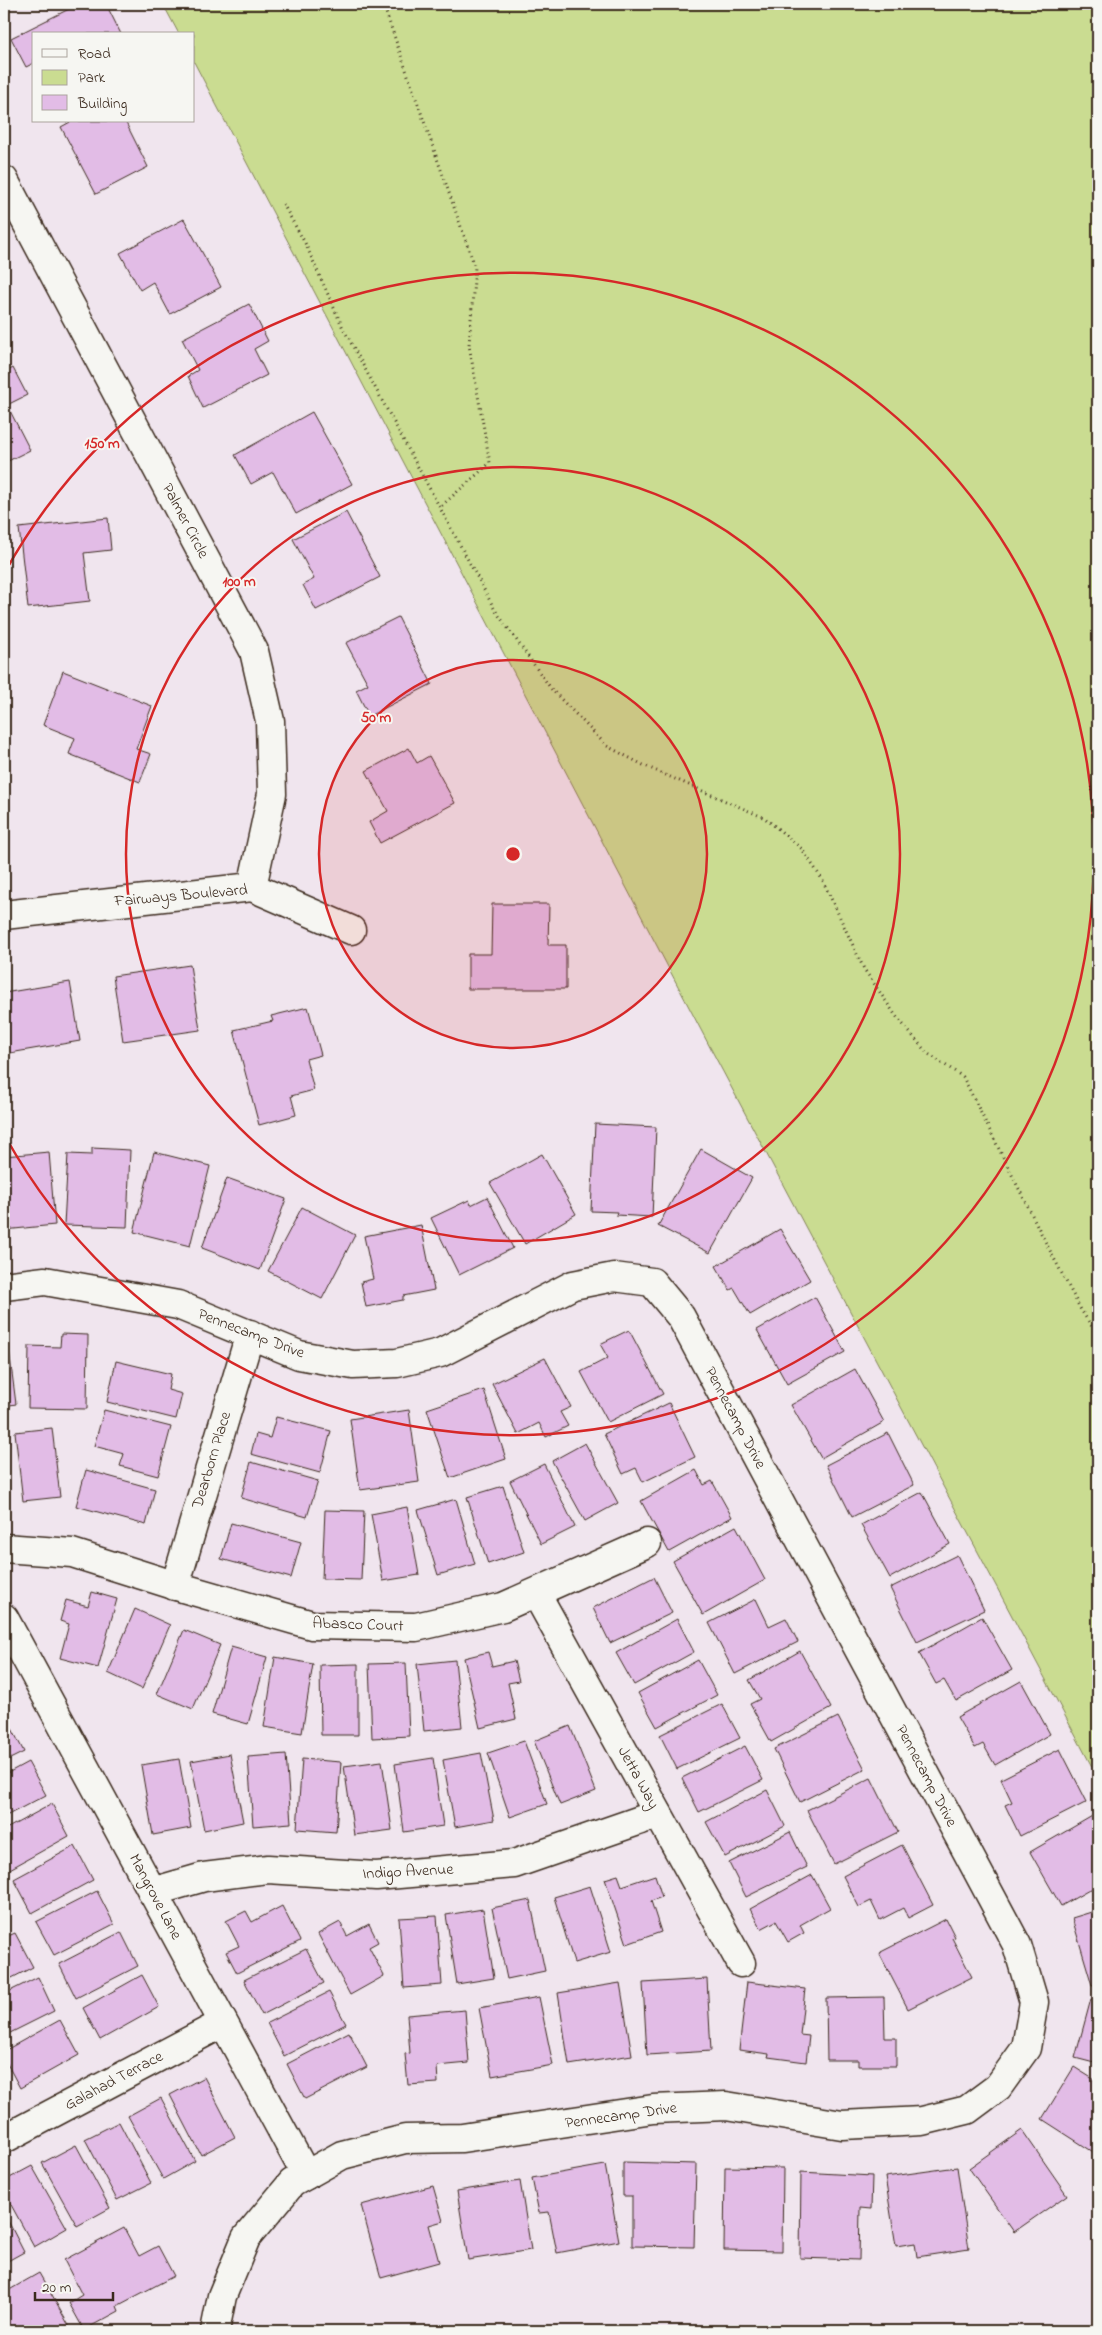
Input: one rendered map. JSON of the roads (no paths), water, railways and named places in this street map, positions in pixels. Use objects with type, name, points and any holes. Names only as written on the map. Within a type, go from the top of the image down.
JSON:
[{"type":"street","name":"Palmer Circle","points":[[4,180],[254,651],[270,721],[272,794],[252,888]]},
{"type":"street","name":"Fairways Boulevard","points":[[4,915],[252,888],[351,930]]},
{"type":"street","name":"Pennecamp Drive","points":[[4,1286],[45,1281],[178,1305],[300,1355],[353,1365],[397,1363],[440,1354],[573,1285],[614,1277],[652,1282],[681,1317],[1012,1936],[1034,2002],[1026,2048],[998,2087],[967,2110],[922,2120],[842,2125],[726,2106],[653,2109],[462,2138],[406,2139],[342,2155],[292,2183],[246,2238],[222,2296],[215,2331]]},
{"type":"street","name":"Dearborn Place","points":[[175,1586],[250,1334]]},
{"type":"street","name":"Abasco Court","points":[[4,1548],[72,1553],[175,1586],[312,1625],[416,1627],[503,1607],[647,1543]]},
{"type":"street","name":"Jetta Way","points":[[536,1593],[741,1963]]},
{"type":"street","name":"Mangrove Lane","points":[[4,1618],[306,2175]]},
{"type":"street","name":"Indigo Avenue","points":[[152,1892],[204,1877],[268,1869],[376,1876],[514,1864],[658,1814]]},
{"type":"street","name":"Galahad Terrace","points":[[4,2140],[223,2023]]}]
